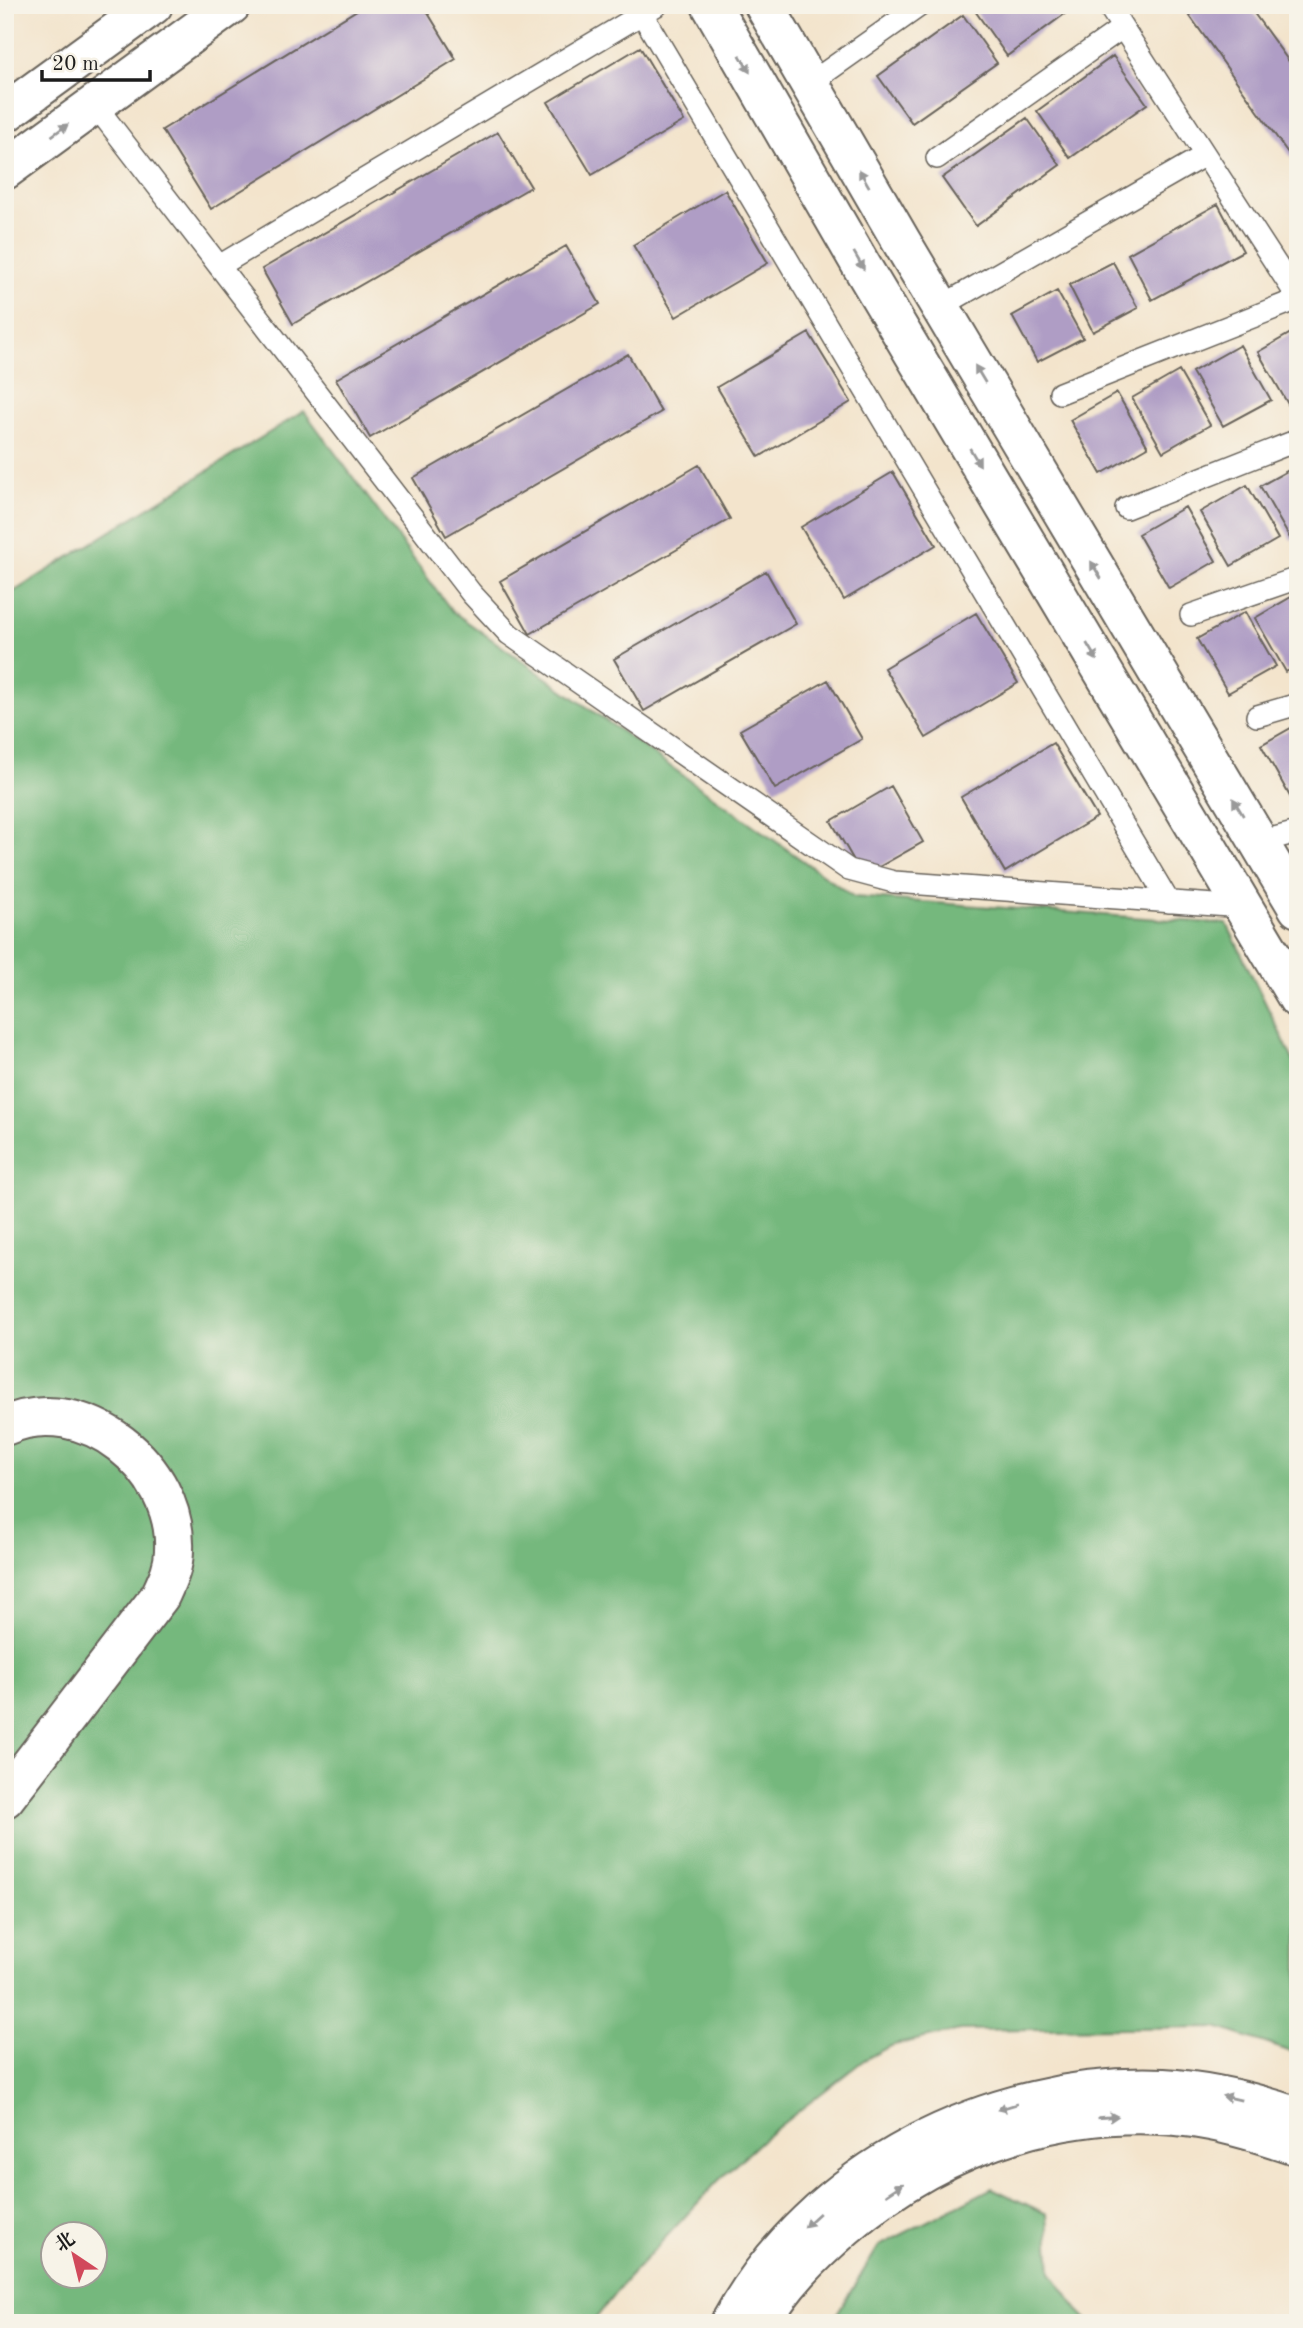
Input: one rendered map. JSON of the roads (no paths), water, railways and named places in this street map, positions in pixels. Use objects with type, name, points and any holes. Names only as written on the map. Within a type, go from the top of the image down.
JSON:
[{"type":"main road","points":[[5,114],[153,5]]},
{"type":"main road","points":[[5,170],[230,5]]},
{"type":"main road","points":[[711,5],[861,265],[1298,999]]},
{"type":"main road","points":[[764,5],[940,307],[1298,908]]},
{"type":"main road","points":[[5,1426],[33,1418],[54,1417],[96,1427],[115,1438],[146,1469],[167,1507],[174,1551],[170,1574],[160,1596],[5,1798]]},
{"type":"main road","points":[[730,2323],[750,2286],[810,2221],[842,2193],[921,2142],[965,2121],[1013,2105],[1062,2094],[1163,2088],[1214,2094],[1298,2117]]},
{"type":"main road","points":[[761,2323],[773,2301],[799,2270],[859,2215],[933,2166],[976,2146],[1020,2131],[1066,2120],[1162,2116],[1210,2121],[1298,2146]]},
{"type":"lane","points":[[809,83],[920,5]]},
{"type":"lane","points":[[1060,393],[1298,299],[1108,5]]},
{"type":"lane","points":[[219,265],[649,10],[1169,902]]},
{"type":"lane","points":[[937,158],[1122,28]]},
{"type":"lane","points":[[95,105],[471,593],[509,634],[849,870],[894,882],[1243,907]]},
{"type":"lane","points":[[940,307],[1205,155]]},
{"type":"lane","points":[[1126,508],[1298,440]]},
{"type":"lane","points":[[1191,615],[1298,578]]},
{"type":"lane","points":[[1257,716],[1298,704]]},
{"type":"lane","points":[[1258,842],[1298,832]]}]
